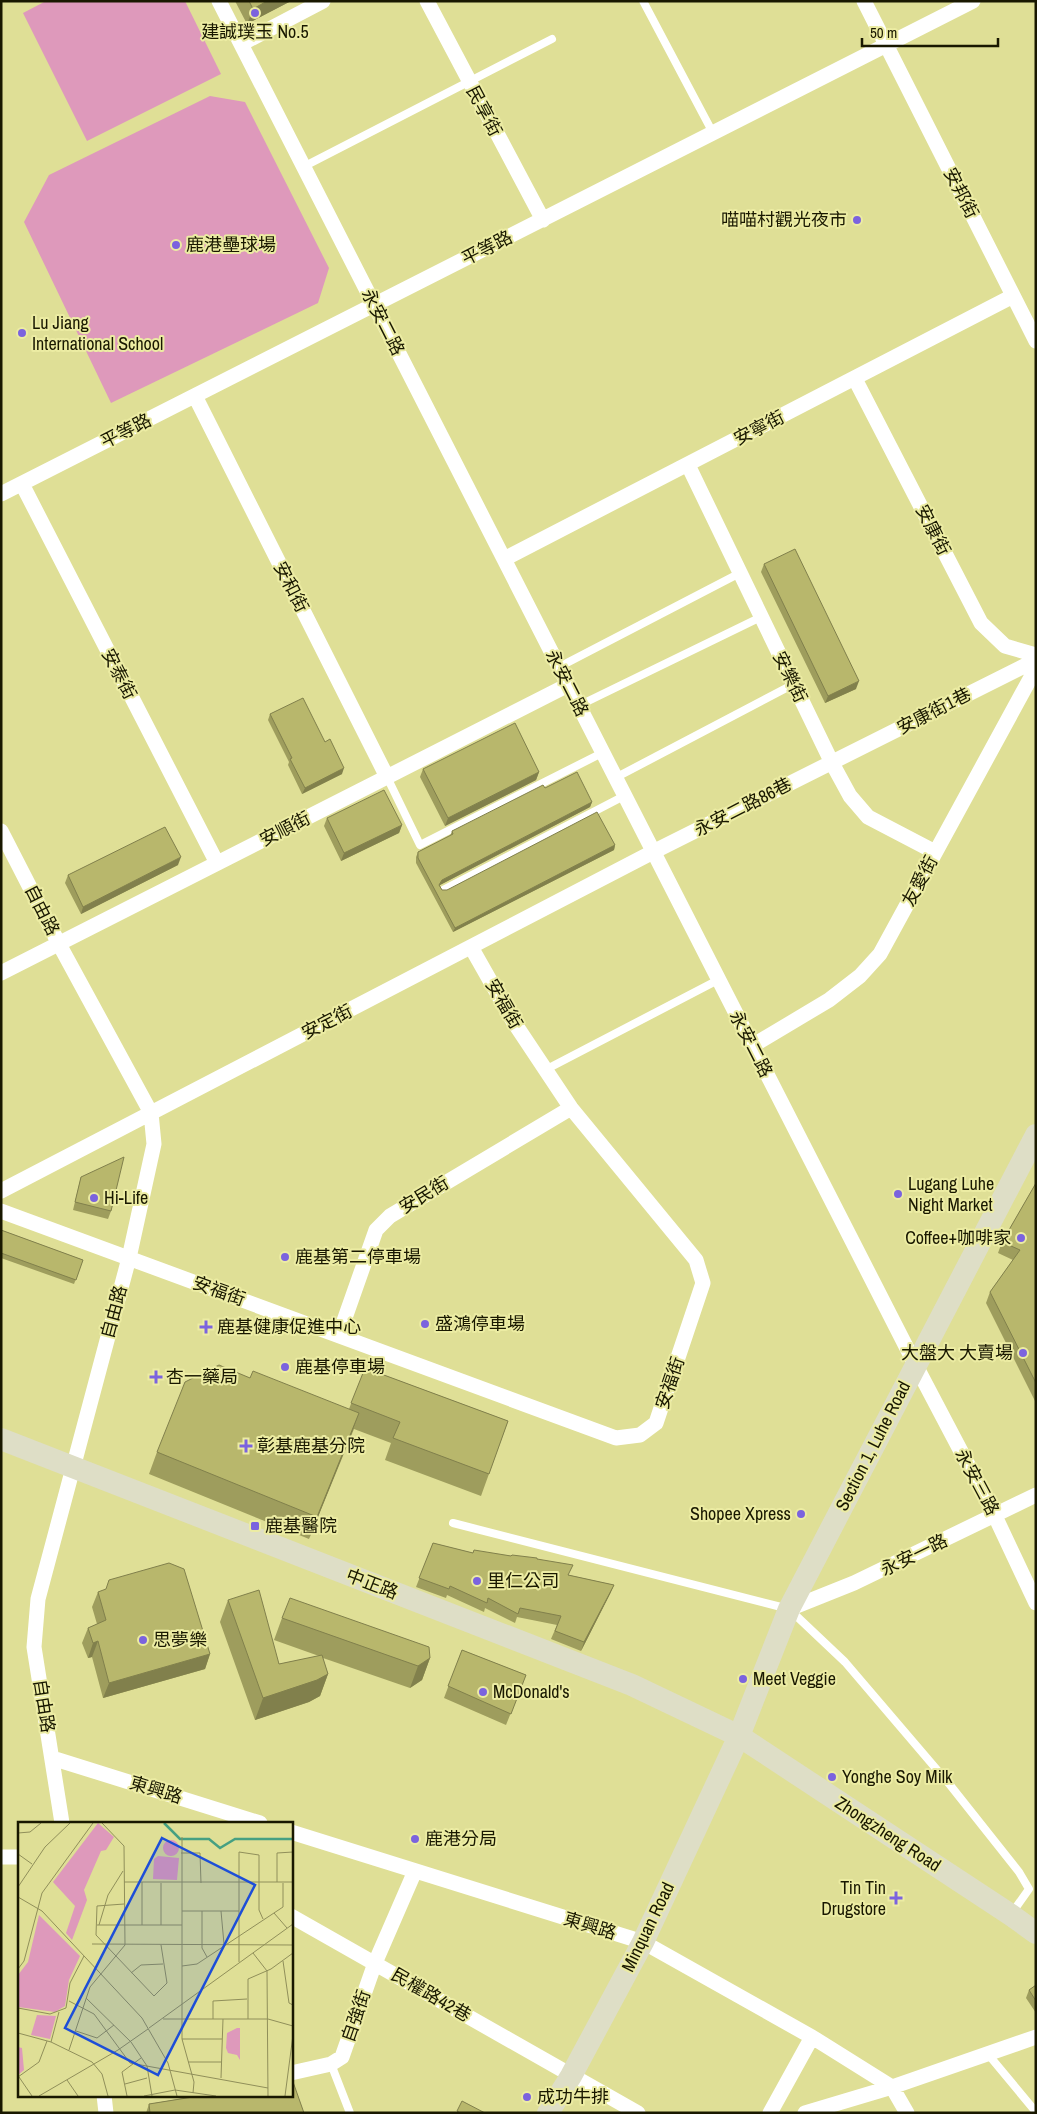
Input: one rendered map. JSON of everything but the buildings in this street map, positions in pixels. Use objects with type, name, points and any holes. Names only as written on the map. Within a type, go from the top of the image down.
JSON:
[{"type":"main road","name":"Section 1, Luhe Road","points":[[739,1736],[789,1609],[1036,1135]]},
{"type":"main road","name":"中正路","points":[[1,1439],[632,1685],[739,1736]]},
{"type":"main road","name":"Zhongzheng Road","points":[[739,1736],[1036,1933]]},
{"type":"main road","name":"Minquan Road","points":[[548,2113],[571,2076],[643,1942],[739,1736]]},
{"type":"street","name":"永安二路","points":[[219,1],[915,1364]]},
{"type":"street","points":[[241,44],[323,1]]},
{"type":"street","name":"民享街","points":[[427,1],[468,82],[543,220]]},
{"type":"street","name":"安邦街","points":[[864,1],[1036,341]]},
{"type":"street","name":"平等路","points":[[1,494],[973,1]]},
{"type":"street","name":"安寧街","points":[[504,559],[1013,296]]},
{"type":"street","name":"安康街","points":[[855,379],[981,623],[1005,646],[1036,655]]},
{"type":"street","name":"安和街","points":[[195,396],[387,777]]},
{"type":"street","name":"安樂街","points":[[688,465],[832,763],[850,796],[868,817],[935,852]]},
{"type":"street","name":"安泰街","points":[[22,484],[217,863]]},
{"type":"street","name":"安康街1巷","points":[[832,763],[1036,660]]},
{"type":"street","name":"友愛街","points":[[752,1046],[829,1000],[867,968],[880,954],[1036,668]]},
{"type":"street","name":"安順街","points":[[1,973],[568,685]]},
{"type":"street","name":"永安二路86巷","points":[[653,852],[832,763]]},
{"type":"street","name":"自由路","points":[[1,832],[59,944],[151,1113],[154,1144],[129,1258],[38,1599],[34,1647],[62,1822]]},
{"type":"street","name":"安定街","points":[[1,1191],[653,852]]},
{"type":"street","name":"安福街","points":[[1,1211],[616,1438],[640,1435],[656,1423],[703,1283],[696,1260],[571,1108],[513,1021],[471,947]]},
{"type":"street","name":"安民街","points":[[339,1335],[376,1230],[390,1216],[571,1108]]},
{"type":"street","name":"永安三路","points":[[915,1364],[995,1516],[1036,1603]]},
{"type":"street","name":"永安一路","points":[[789,1609],[854,1583],[1036,1495]]},
{"type":"street","name":"東興路","points":[[52,1758],[257,1822]]},
{"type":"street","name":"東興路","points":[[292,1832],[643,1942],[812,2037],[892,2087],[907,2113]]},
{"type":"street","points":[[1,1857],[18,1857]]},
{"type":"street","name":"自強街","points":[[331,2064],[342,2056],[375,1962],[415,1871]]},
{"type":"street","name":"民權路42巷","points":[[292,1917],[638,2113]]},
{"type":"street","points":[[770,2113],[812,2037]]},
{"type":"street","points":[[806,2113],[892,2087],[987,2052],[1036,2037]]},
{"type":"street","points":[[292,2073],[331,2064]]},
{"type":"street","points":[[104,2096],[106,2113]]},
{"type":"lane","points":[[643,1],[713,133]]},
{"type":"lane","points":[[303,167],[552,40]]},
{"type":"lane","points":[[559,667],[740,573]]},
{"type":"lane","points":[[578,706],[762,617]]},
{"type":"lane","points":[[615,778],[794,684]]},
{"type":"lane","points":[[387,777],[420,845],[602,753]]},
{"type":"lane","points":[[443,890],[624,796]]},
{"type":"lane","points":[[545,1070],[718,980]]},
{"type":"lane","points":[[453,1523],[789,1609],[845,1662],[950,1785],[1019,1872],[1029,1889],[1011,1915]]},
{"type":"lane","points":[[987,2052],[1036,2112]]},
{"type":"lane","points":[[331,2064],[350,2113]]},
{"type":"shaded area","points":[[46,1],[185,1],[221,74],[87,141],[23,13]]},
{"type":"shaded area","name":"鹿港壘球場","points":[[210,96],[245,102],[329,268],[318,303],[111,403],[24,222],[49,175]]},
{"type":"place","name":"建誠璞玉 No.5","points":[[255,13]]},
{"type":"place","name":"喵喵村觀光夜市","points":[[857,220]]},
{"type":"place","name":"鹿港壘球場","points":[[176,245]]},
{"type":"place","name":"Lu Jiang International School","points":[[22,333]]},
{"type":"place","name":"Lugang Luhe Night Market","points":[[898,1194]]},
{"type":"place","name":"Hi-Life","points":[[94,1198]]},
{"type":"place","name":"Coffee+咖啡家","points":[[1021,1238]]},
{"type":"place","name":"鹿基第二停車場","points":[[285,1257]]},
{"type":"place","name":"盛鴻停車場","points":[[425,1324]]},
{"type":"place","name":"鹿基健康促進中心","points":[[206,1327]]},
{"type":"place","name":"大盤大 大賣場","points":[[1023,1353]]},
{"type":"place","name":"鹿基停車場","points":[[285,1367]]},
{"type":"place","name":"杏一藥局","points":[[156,1377]]},
{"type":"place","name":"彰基鹿基分院","points":[[246,1446]]},
{"type":"place","name":"Shopee Xpress","points":[[801,1514]]},
{"type":"place","name":"鹿基醫院","points":[[255,1526]]},
{"type":"place","name":"里仁公司","points":[[477,1581]]},
{"type":"place","name":"思夢樂","points":[[143,1640]]},
{"type":"place","name":"Meet Veggie","points":[[743,1679]]},
{"type":"place","name":"McDonald's","points":[[483,1692]]},
{"type":"place","name":"Yonghe Soy Milk","points":[[832,1777]]},
{"type":"place","name":"鹿港分局","points":[[415,1839]]},
{"type":"place","name":"Tin Tin Drugstore","points":[[896,1898]]},
{"type":"place","name":"成功牛排","points":[[527,2097]]}]
